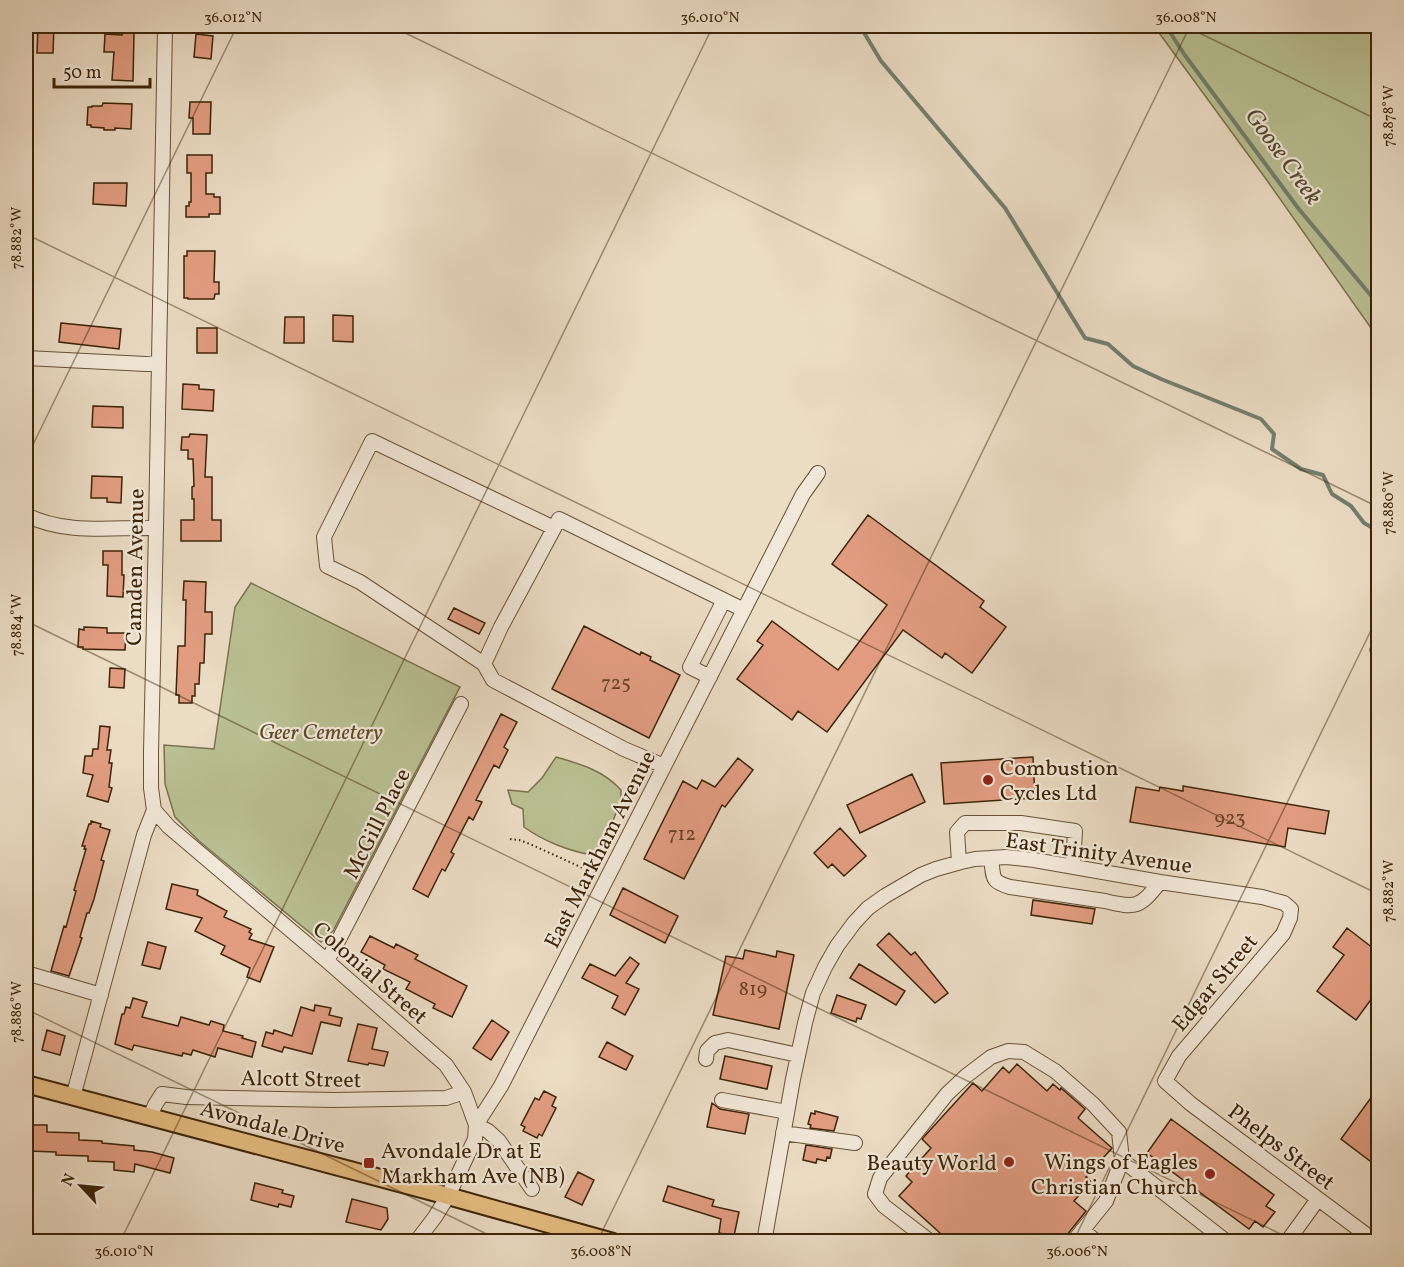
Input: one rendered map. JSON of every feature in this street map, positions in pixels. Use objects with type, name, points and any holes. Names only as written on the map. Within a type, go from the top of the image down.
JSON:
[{"type":"main road","name":"Avondale Drive","points":[[26,1084],[613,1242]]},
{"type":"street","name":"Camden Avenue","points":[[73,1097],[144,835],[154,810],[151,788],[151,752],[165,26]]},
{"type":"street","points":[[26,358],[159,363]]},
{"type":"street","points":[[554,528],[372,441],[324,537],[327,566],[360,582],[484,663],[493,680],[624,749],[664,766]]},
{"type":"street","name":"East Markham Avenue","points":[[416,1242],[448,1196],[475,1139],[476,1125],[501,1086],[803,494],[818,473]]},
{"type":"street","points":[[26,515],[49,525],[78,528],[122,530],[156,528]]},
{"type":"street","points":[[484,663],[559,519],[744,610]]},
{"type":"street","points":[[710,677],[690,667],[724,600]]},
{"type":"street","name":"McGill Place","points":[[327,961],[461,704]]},
{"type":"street","name":"Colonial Street","points":[[154,810],[169,827],[446,1065],[464,1092],[476,1125]]},
{"type":"street","points":[[959,862],[957,832],[965,823],[1021,823],[1075,831],[1073,867]]},
{"type":"street","points":[[991,858],[994,880],[998,883],[1119,905],[1138,905],[1147,899],[1160,882]]},
{"type":"street","name":"East Trinity Avenue","points":[[764,1242],[804,1023],[813,993],[829,960],[854,923],[868,908],[897,888],[921,875],[959,862],[1006,858],[1034,860],[1262,897],[1284,903],[1291,909]]},
{"type":"street","name":"Edgar Street","points":[[1165,1081],[1179,1056],[1283,934],[1291,909]]},
{"type":"street","points":[[26,974],[101,995]]},
{"type":"street","points":[[706,1059],[707,1051],[715,1043],[728,1040],[798,1055]]},
{"type":"street","points":[[931,1242],[884,1206],[875,1194],[880,1178],[947,1094],[991,1057],[1008,1051],[1024,1052],[1054,1071],[1094,1104],[1119,1132],[1122,1160],[1106,1201],[1078,1236],[1097,1242]]},
{"type":"street","name":"Phelps Street","points":[[1165,1081],[1191,1104],[1376,1242]]},
{"type":"street","name":"Alcott Street","points":[[150,1117],[162,1094],[186,1097],[334,1100],[446,1098],[464,1092]]},
{"type":"street","points":[[722,1100],[787,1112]]},
{"type":"street","points":[[476,1125],[488,1131],[499,1141],[532,1189]]},
{"type":"street","points":[[783,1133],[855,1143]]},
{"type":"street","points":[[1122,1160],[1227,1242]]},
{"type":"street","points":[[1287,1242],[1318,1199]]},
{"type":"path","points":[[510,839],[530,844],[607,880]]},
{"type":"green space","points":[[1154,26],[1378,26],[1378,338],[1266,179]]},
{"type":"green space","name":"Geer Cemetery","points":[[251,583],[460,687],[333,931],[321,942],[199,841],[175,817],[165,784],[164,745],[214,749],[235,607]]},
{"type":"green space","points":[[556,757],[600,773],[621,790],[621,801],[605,840],[592,855],[557,845],[531,832],[524,827],[523,809],[512,804],[508,790],[528,792],[542,778]]},
{"type":"building","points":[[38,26],[54,26],[53,53],[37,53]]},
{"type":"building","points":[[122,32],[134,33],[133,81],[112,80],[114,52],[104,52],[105,34],[122,35]]},
{"type":"building","points":[[196,34],[213,36],[211,59],[194,57]]},
{"type":"building","points":[[190,102],[211,102],[210,134],[193,134],[193,118],[189,118]]},
{"type":"building","points":[[103,103],[132,104],[131,129],[104,130],[104,128],[87,125],[88,107],[102,106]]},
{"type":"building","points":[[187,155],[212,155],[212,173],[206,173],[206,194],[220,197],[220,214],[209,214],[209,217],[186,217],[186,206],[189,206],[191,202],[191,173],[187,173]]},
{"type":"building","points":[[94,183],[127,183],[126,206],[93,204]]},
{"type":"building","points":[[187,251],[215,251],[214,282],[219,282],[219,294],[215,294],[214,299],[184,298],[184,256],[187,256]]},
{"type":"building","points":[[333,315],[353,316],[353,342],[333,341]]},
{"type":"building","points":[[285,317],[304,317],[304,343],[284,343]]},
{"type":"building","points":[[61,323],[121,329],[119,349],[59,342]]},
{"type":"building","points":[[197,328],[217,328],[217,353],[197,353]]},
{"type":"building","points":[[183,384],[199,385],[199,389],[214,390],[213,411],[182,409]]},
{"type":"building","points":[[93,406],[123,407],[123,428],[92,427]]},
{"type":"building","points":[[190,434],[207,435],[205,477],[212,477],[212,520],[221,520],[221,541],[181,541],[181,520],[194,520],[193,459],[188,459],[188,450],[181,450],[182,437],[189,437]]},
{"type":"building","points":[[92,476],[122,477],[121,503],[107,502],[107,498],[91,498]]},
{"type":"building","points":[[868,515],[984,601],[980,607],[1006,627],[972,673],[945,653],[942,658],[903,630],[827,732],[798,711],[792,720],[737,679],[763,645],[757,641],[772,621],[838,670],[887,605],[832,564]]},
{"type":"building","points":[[103,551],[122,551],[123,597],[107,596],[108,565],[103,565]]},
{"type":"building","points":[[184,581],[206,582],[205,612],[212,612],[212,634],[205,634],[204,663],[200,663],[199,684],[195,684],[195,696],[192,696],[192,703],[179,703],[179,695],[176,695],[178,646],[185,646]]},
{"type":"building","points":[[454,608],[485,623],[479,634],[448,619]]},
{"type":"building","points":[[584,626],[640,655],[641,652],[651,657],[650,660],[680,675],[649,738],[552,689]]},
{"type":"building","points":[[84,627],[107,628],[107,633],[126,633],[125,650],[78,647],[79,629],[84,630]]},
{"type":"building","points":[[110,668],[125,669],[124,688],[109,687]]},
{"type":"building","points":[[501,714],[517,722],[504,747],[508,750],[499,768],[494,765],[476,800],[482,802],[473,820],[469,817],[451,852],[454,854],[445,871],[442,869],[428,897],[413,889]]},
{"type":"building","points":[[100,726],[110,727],[107,750],[111,750],[109,787],[112,788],[108,802],[87,796],[93,775],[83,773],[85,756],[92,756],[93,749],[98,749]]},
{"type":"building","name":"Combustion Cycles Ltd","points":[[1033,757],[1035,798],[944,804],[941,763]]},
{"type":"building","points":[[738,758],[753,770],[725,807],[722,805],[684,879],[644,859],[683,781],[697,789],[702,780],[715,787]]},
{"type":"building","points":[[912,774],[925,802],[860,833],[847,805]]},
{"type":"building","points":[[1183,786],[1329,811],[1325,834],[1288,828],[1285,847],[1130,822],[1136,787],[1159,791],[1160,787],[1183,791]]},
{"type":"building","points":[[91,821],[110,830],[101,860],[104,861],[94,899],[87,913],[80,937],[82,938],[69,976],[51,971],[76,891],[74,890],[86,849],[82,846]]},
{"type":"building","points":[[840,828],[866,856],[844,876],[832,864],[828,868],[814,853]]},
{"type":"building","points":[[172,884],[198,890],[197,895],[227,911],[224,917],[251,929],[249,932],[252,934],[249,939],[274,947],[260,982],[247,977],[250,968],[221,954],[225,946],[195,931],[202,918],[166,909]]},
{"type":"building","points":[[623,888],[678,916],[665,943],[610,915]]},
{"type":"building","points":[[1033,900],[1095,909],[1092,924],[1031,915]]},
{"type":"building","points":[[1347,928],[1378,952],[1378,990],[1356,1020],[1317,991],[1344,955],[1333,947]]},
{"type":"building","points":[[889,933],[911,955],[915,952],[948,993],[935,1003],[877,945]]},
{"type":"building","points":[[370,936],[394,948],[396,944],[418,955],[415,959],[467,986],[452,1017],[433,1008],[435,1004],[406,989],[410,982],[383,969],[385,965],[361,952]]},
{"type":"building","points":[[148,942],[166,947],[160,969],[142,965]]},
{"type":"building","points":[[745,950],[776,957],[777,951],[794,955],[779,1029],[713,1015],[726,956],[743,959]]},
{"type":"building","points":[[630,957],[639,964],[626,983],[639,989],[625,1015],[612,1008],[618,996],[582,978],[590,964],[615,976]]},
{"type":"building","points":[[859,964],[905,991],[896,1005],[850,978]]},
{"type":"building","points":[[837,995],[866,1005],[861,1019],[857,1018],[856,1022],[831,1013]]},
{"type":"building","points":[[133,998],[147,1002],[142,1017],[178,1026],[181,1017],[209,1025],[211,1021],[224,1025],[223,1031],[256,1042],[252,1057],[218,1048],[215,1057],[193,1050],[191,1055],[183,1053],[182,1056],[134,1045],[132,1050],[115,1044],[122,1014],[126,1007],[130,1008]]},
{"type":"building","points":[[315,1005],[331,1008],[329,1015],[342,1018],[340,1026],[321,1022],[312,1054],[284,1047],[282,1052],[262,1046],[266,1032],[273,1034],[274,1030],[292,1036],[301,1007],[314,1011]]},
{"type":"building","points":[[492,1020],[509,1032],[491,1060],[473,1048]]},
{"type":"building","points":[[358,1024],[377,1028],[372,1049],[388,1052],[384,1066],[348,1061]]},
{"type":"building","points":[[47,1030],[65,1036],[60,1055],[42,1050]]},
{"type":"building","points":[[607,1042],[633,1056],[626,1070],[599,1057]]},
{"type":"building","points":[[725,1056],[772,1066],[767,1089],[720,1079]]},
{"type":"building","name":"Beauty World","points":[[1017,1064],[1047,1091],[1053,1084],[1085,1109],[1078,1118],[1112,1148],[1086,1177],[1091,1182],[1074,1201],[1086,1211],[1066,1236],[1064,1242],[950,1242],[899,1196],[912,1182],[906,1176],[931,1148],[922,1139],[973,1083],[982,1091],[1003,1067],[1009,1073]]},
{"type":"building","points":[[1378,1088],[1378,1167],[1341,1139]]},
{"type":"building","points":[[544,1091],[556,1097],[552,1106],[556,1108],[542,1136],[539,1134],[537,1138],[523,1131],[525,1127],[521,1125],[535,1098],[539,1100]]},
{"type":"building","points":[[712,1103],[720,1109],[749,1114],[745,1134],[707,1127]]},
{"type":"building","points":[[815,1111],[838,1117],[834,1131],[810,1128],[811,1125],[808,1124],[811,1113],[815,1114]]},
{"type":"building","name":"Wings of Eagles Christian Church","points":[[1171,1119],[1274,1195],[1266,1206],[1275,1212],[1263,1227],[1255,1221],[1249,1229],[1147,1153]]},
{"type":"building","points":[[28,1125],[47,1125],[47,1132],[79,1133],[79,1140],[134,1146],[134,1150],[174,1158],[170,1173],[135,1164],[134,1172],[114,1170],[114,1162],[88,1161],[88,1156],[27,1151]]},
{"type":"building","points":[[806,1145],[832,1149],[830,1158],[827,1157],[826,1161],[817,1159],[816,1163],[803,1160]]},
{"type":"building","points":[[578,1172],[594,1180],[582,1205],[565,1197]]},
{"type":"building","points":[[255,1183],[283,1190],[282,1193],[294,1196],[291,1207],[279,1204],[278,1207],[251,1200]]},
{"type":"building","points":[[668,1186],[714,1200],[712,1206],[739,1212],[734,1236],[719,1233],[721,1219],[663,1201]]},
{"type":"building","points":[[352,1199],[387,1208],[388,1219],[381,1230],[346,1222]]},
{"type":"waterway","points":[[860,26],[881,61],[1005,208],[1085,338],[1108,344],[1133,366],[1161,379],[1261,419],[1274,434],[1272,449],[1301,469],[1323,475],[1332,494],[1351,506],[1364,523],[1378,531]]},
{"type":"waterway","name":"Goose Creek","points":[[1166,26],[1184,54],[1298,208],[1378,304]]},
{"type":"waterway","points":[[1378,627],[1371,650],[1378,665]]},
{"type":"place","name":"Combustion Cycles Ltd","points":[[988,780]]},
{"type":"place","name":"Beauty World","points":[[1009,1162]]},
{"type":"place","name":"Avondale Dr at E Markham Ave (NB)","points":[[369,1163]]},
{"type":"place","name":"Wings of Eagles Christian Church","points":[[1210,1174]]}]
